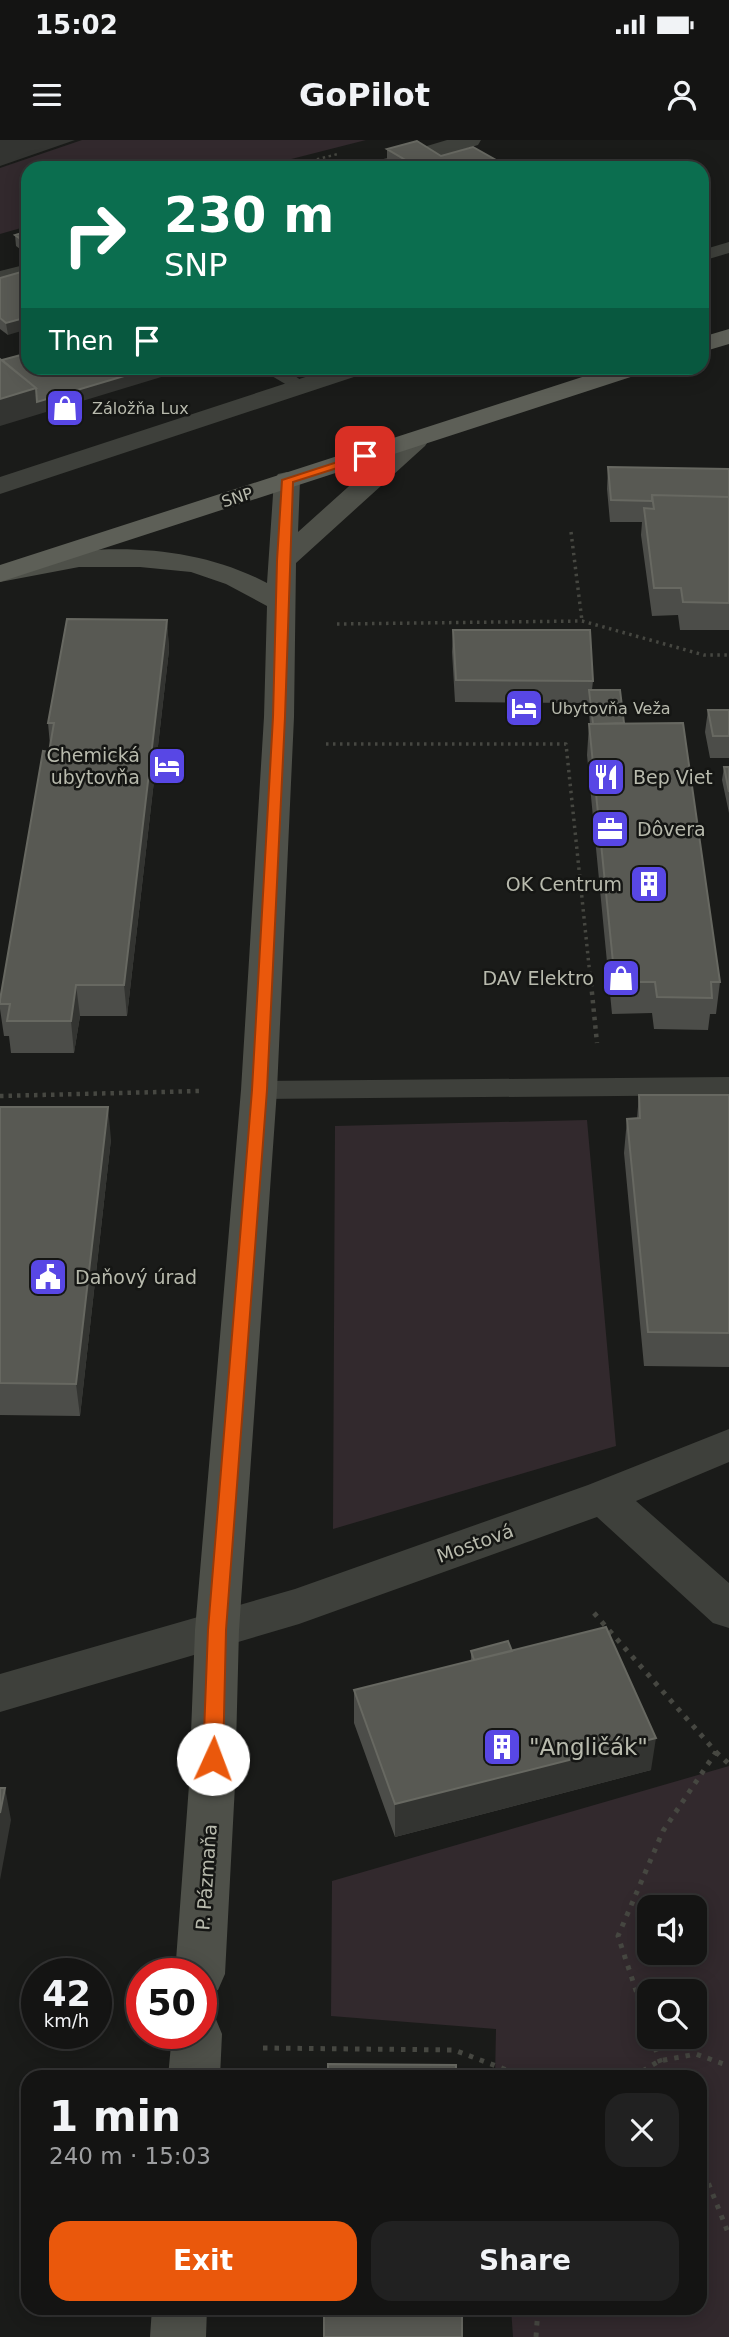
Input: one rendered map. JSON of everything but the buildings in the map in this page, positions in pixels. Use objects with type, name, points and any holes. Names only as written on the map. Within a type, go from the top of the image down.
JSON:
[{"type":"main road","points":[[709,343],[729,336]]},
{"type":"main road","name":"SNP","points":[[0,574],[613,375]]},
{"type":"main road","points":[[282,561],[416,440]]},
{"type":"main road","name":"P. Pázmaňa","points":[[202,1958],[212,1785],[217,1630],[260,1090],[279,717],[282,561],[287,480]]},
{"type":"main road","points":[[0,574],[79,559],[140,559],[195,564],[236,578],[281,602]]},
{"type":"main road","points":[[194,2070],[196,2049]]},
{"type":"main road","points":[[178,2337],[180,2315]]},
{"type":"street","points":[[401,161],[444,148],[469,151]]},
{"type":"street","points":[[0,486],[334,375]]},
{"type":"street","name":"Mostová","points":[[0,1693],[299,1606],[603,1497],[729,1445]]},
{"type":"street","points":[[603,1497],[729,1609]]},
{"type":"lane","points":[[709,254],[729,247]]},
{"type":"lane","points":[[0,276],[21,272]]},
{"type":"lane","points":[[282,375],[299,386]]},
{"type":"lane","points":[[260,1090],[729,1086]]},
{"type":"path","points":[[571,532],[583,621]]},
{"type":"path","points":[[337,624],[583,621],[704,655],[729,655]]},
{"type":"path","points":[[325,744],[566,744],[597,1046]]},
{"type":"path","points":[[0,1096],[200,1091]]},
{"type":"path","points":[[594,1613],[729,1764]]},
{"type":"path","points":[[637,1994],[618,1936],[663,1831],[716,1752]]},
{"type":"path","points":[[263,2048],[453,2050],[506,2070]]},
{"type":"path","points":[[656,2049],[663,2070]]},
{"type":"path","points":[[645,2070],[659,2061],[696,2054],[729,2066]]},
{"type":"path","points":[[707,2180],[729,2235]]},
{"type":"path","points":[[536,2337],[538,2315]]},
{"type":"shaded area","points":[[82,140],[366,140],[284,161],[21,161],[21,228],[0,234],[0,168]]},
{"type":"shaded area","points":[[587,1120],[616,1446],[333,1529],[335,1126]]},
{"type":"shaded area","points":[[729,1766],[729,2337],[513,2337],[511,2315],[707,2315],[707,2070],[495,2070],[496,2029],[331,2016],[332,1881]]},
{"type":"place","name":"Záložňa Lux","points":[[65,408]]},
{"type":"place","name":"Ubytovňa Veža","points":[[524,708]]},
{"type":"place","name":"Chemická ubytovňa","points":[[167,766]]},
{"type":"place","name":"Bep Viet","points":[[606,777]]},
{"type":"place","name":"Dôvera","points":[[610,829]]},
{"type":"place","name":"OK Centrum","points":[[649,884]]},
{"type":"place","name":"DAV Elektro","points":[[621,978]]},
{"type":"place","name":"Daňový úrad","points":[[48,1277]]},
{"type":"place","name":"\"Angličák\"","points":[[502,1747]]},
{"type":"route","points":[[213,1759],[217,1630],[260,1090],[279,717],[282,561],[287,480],[365,456]]}]
